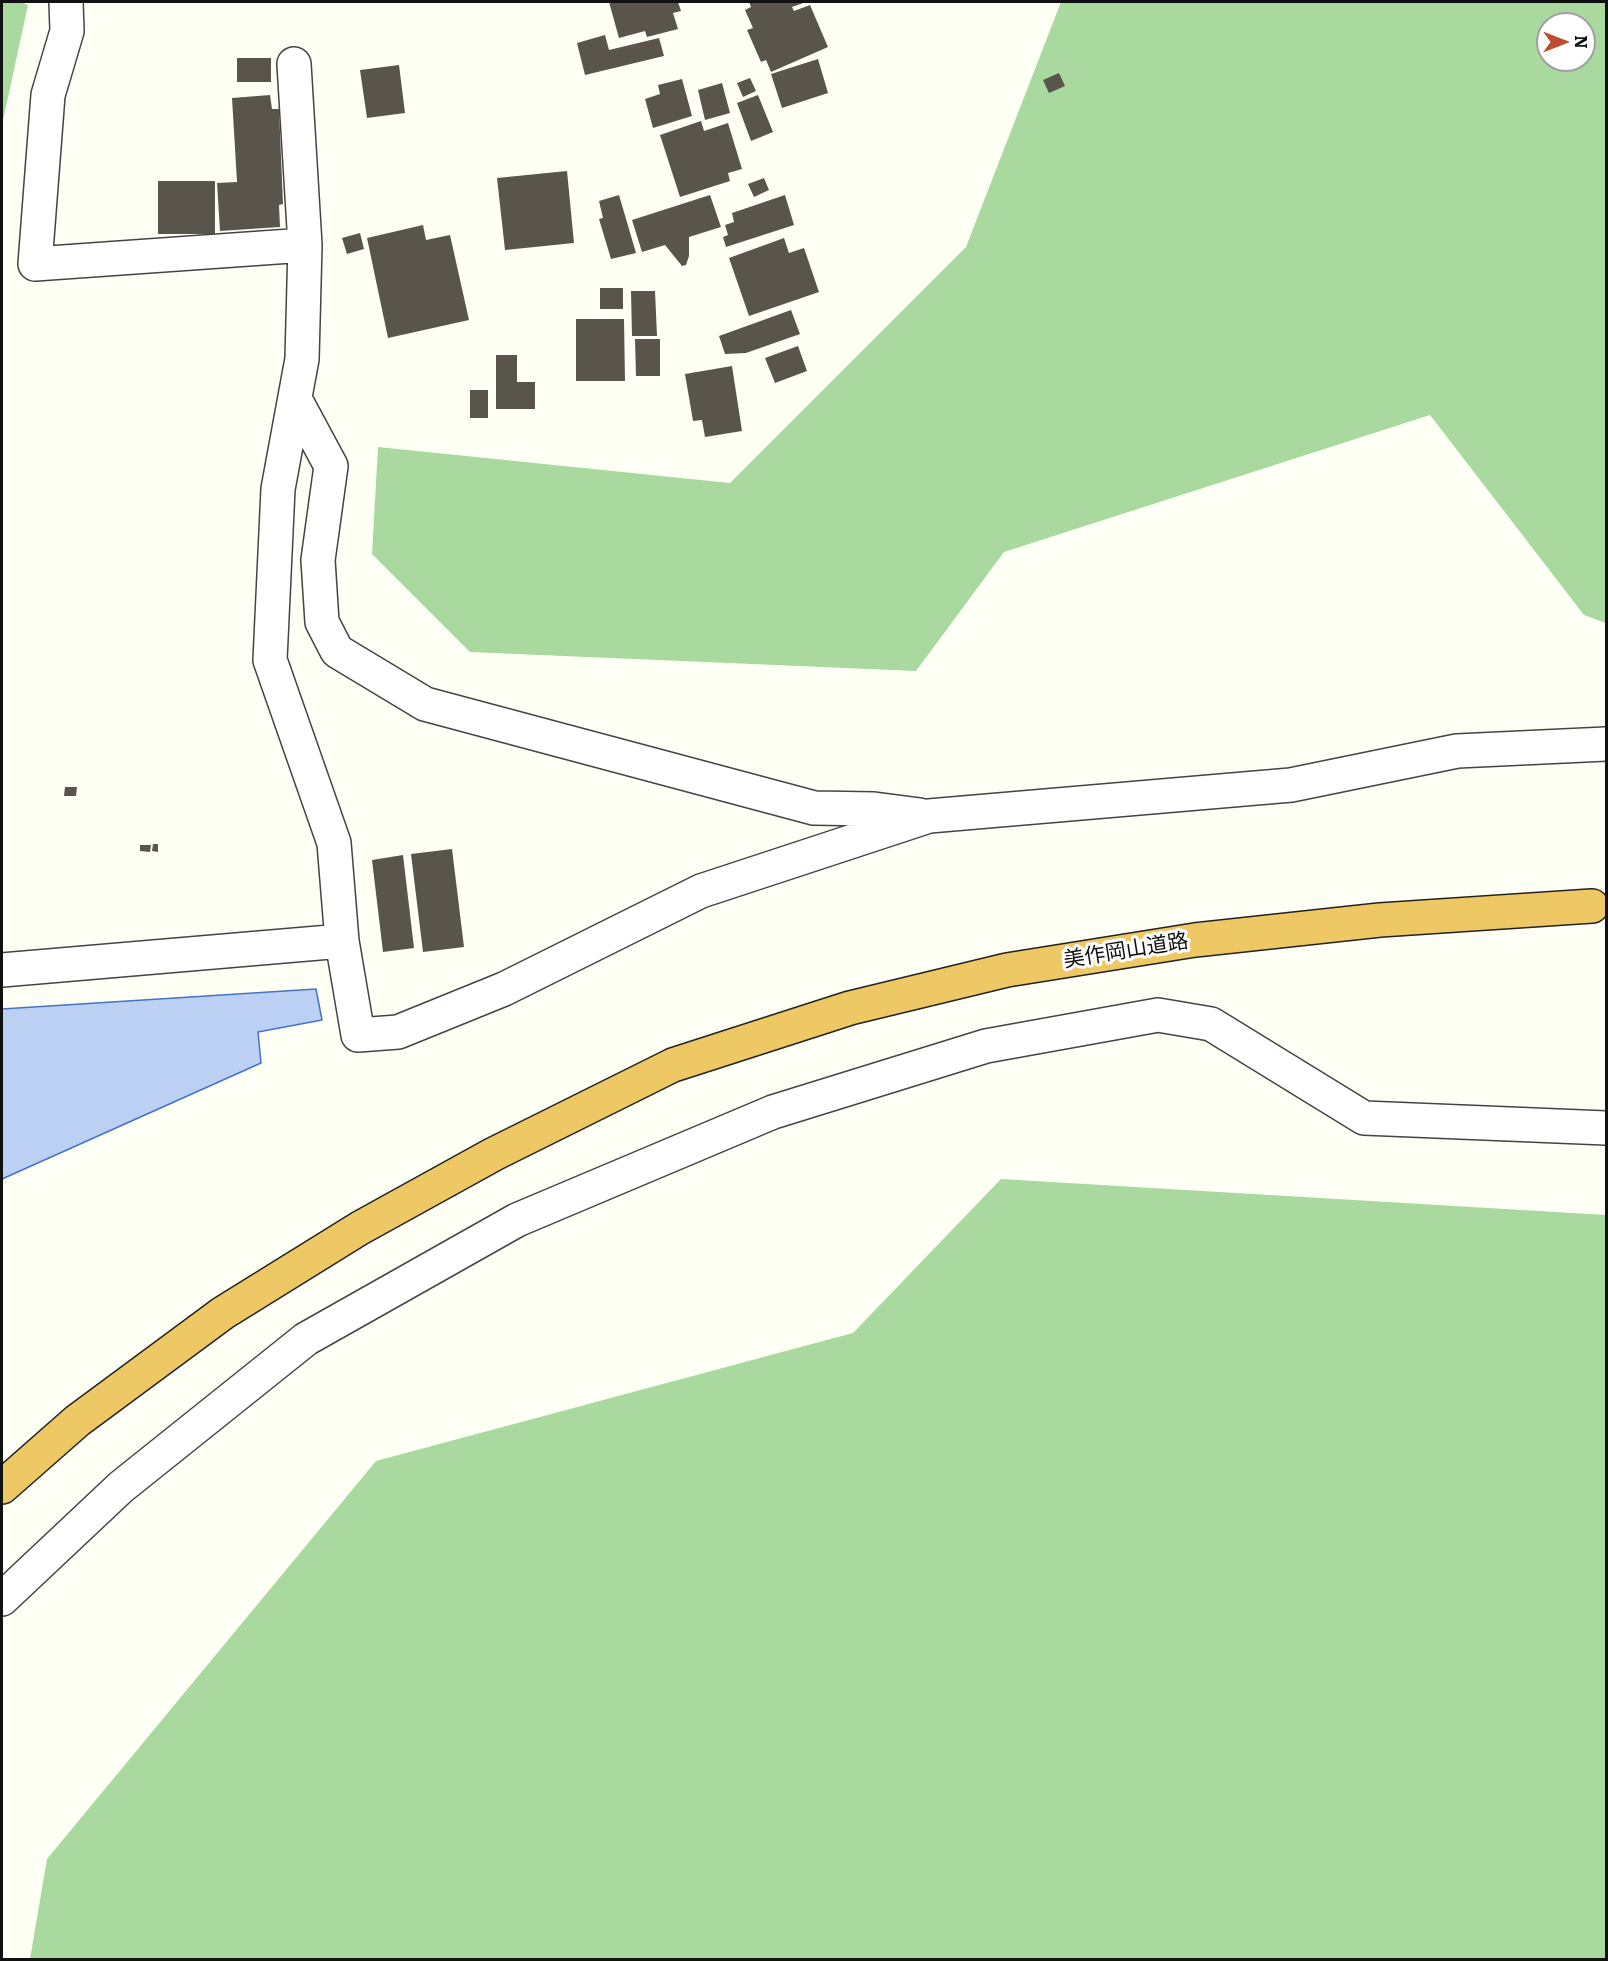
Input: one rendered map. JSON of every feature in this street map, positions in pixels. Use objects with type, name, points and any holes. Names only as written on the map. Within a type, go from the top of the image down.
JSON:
[{"type":"highway","name":"美作岡山道路","points":[[2,1487],[77,1421],[223,1313],[360,1228],[494,1154],[673,1065],[850,1008],[1007,970],[1195,940],[1380,921],[1592,906]]},
{"type":"street","points":[[66,2],[67,31],[48,95],[35,264],[305,245]]},
{"type":"street","points":[[294,64],[305,245],[302,359],[278,489],[270,660],[334,843],[342,941],[358,1035],[398,1032],[504,989],[701,891],[929,816]]},
{"type":"street","points":[[295,399],[331,466],[318,560],[322,622],[336,651],[425,704],[814,808],[874,809],[929,816],[1291,785],[1457,751],[1606,744]]},
{"type":"street","points":[[2,970],[342,941]]},
{"type":"street","points":[[2,1599],[121,1487],[306,1339],[517,1220],[773,1112],[986,1046],[1158,1015],[1211,1024],[1364,1118],[1606,1128]]},
{"type":"green space","points":[[2,2],[21,2],[28,5],[2,125]]},
{"type":"green space","points":[[1061,2],[1606,2],[1606,623],[1584,615],[1430,415],[1004,552],[916,671],[470,652],[372,554],[378,447],[730,483],[966,247]]},
{"type":"green space","points":[[1001,1179],[1606,1215],[1606,1959],[30,1959],[47,1859],[376,1461],[853,1333]]},
{"type":"water","points":[[316,989],[322,1020],[258,1032],[261,1063],[2,1179],[2,1009]]},
{"type":"building","points":[[609,2],[678,2],[681,11],[673,13],[678,29],[647,37],[645,31],[619,38]]},
{"type":"building","points":[[749,2],[806,2],[792,7],[794,11],[810,5],[828,47],[771,72],[766,60],[761,62],[747,30],[753,28],[745,10],[751,7]]},
{"type":"building","points":[[605,35],[609,50],[659,38],[664,56],[585,75],[577,43]]},
{"type":"building","points":[[237,58],[271,58],[271,82],[237,82]]},
{"type":"building","points":[[818,59],[828,93],[782,108],[771,74]]},
{"type":"building","points":[[399,65],[405,113],[367,118],[360,70]]},
{"type":"building","points":[[1059,73],[1065,86],[1049,93],[1043,80]]},
{"type":"building","points":[[750,78],[756,91],[743,97],[737,83]]},
{"type":"building","points":[[682,79],[692,116],[653,128],[645,99],[660,94],[658,85]]},
{"type":"building","points":[[722,83],[730,113],[705,120],[698,90]]},
{"type":"building","points":[[270,95],[272,109],[279,109],[283,204],[279,205],[280,227],[220,231],[217,183],[237,182],[232,98]]},
{"type":"building","points":[[758,95],[773,132],[751,141],[737,103]]},
{"type":"building","points":[[701,121],[704,131],[728,123],[742,169],[728,173],[730,181],[680,197],[660,135]]},
{"type":"building","points":[[567,171],[574,243],[505,250],[497,178]]},
{"type":"building","points":[[764,178],[769,190],[754,197],[748,184]]},
{"type":"building","points":[[158,181],[215,181],[215,234],[158,234]]},
{"type":"building","points":[[619,195],[636,253],[611,259],[599,219],[603,218],[599,201]]},
{"type":"building","points":[[710,195],[721,227],[689,237],[689,256],[686,265],[682,266],[665,245],[642,252],[632,220]]},
{"type":"building","points":[[785,195],[794,225],[726,247],[723,237],[728,235],[725,225],[734,222],[732,213]]},
{"type":"building","points":[[423,225],[426,240],[450,235],[469,320],[388,338],[367,238]]},
{"type":"building","points":[[360,233],[364,249],[347,254],[342,238]]},
{"type":"building","points":[[784,238],[789,253],[804,248],[819,292],[749,316],[729,258]]},
{"type":"building","points":[[600,288],[623,288],[623,309],[600,309]]},
{"type":"building","points":[[631,291],[655,291],[657,336],[632,336]]},
{"type":"building","points":[[791,310],[800,334],[746,353],[725,354],[719,336]]},
{"type":"building","points":[[576,319],[624,319],[625,381],[576,381]]},
{"type":"building","points":[[635,339],[660,339],[660,376],[636,376]]},
{"type":"building","points":[[798,346],[807,371],[775,383],[765,358]]},
{"type":"building","points":[[496,355],[517,355],[517,382],[535,382],[535,409],[496,409]]},
{"type":"building","points":[[732,366],[742,431],[705,437],[702,420],[693,421],[685,374]]},
{"type":"building","points":[[470,390],[488,390],[488,418],[470,418]]},
{"type":"building","points":[[65,787],[77,787],[76,796],[64,796]]},
{"type":"building","points":[[153,844],[158,844],[158,852],[152,851]]},
{"type":"building","points":[[140,845],[151,845],[150,852],[140,851]]},
{"type":"building","points":[[452,849],[464,947],[423,952],[411,854]]},
{"type":"building","points":[[403,855],[414,948],[383,952],[372,860]]}]
